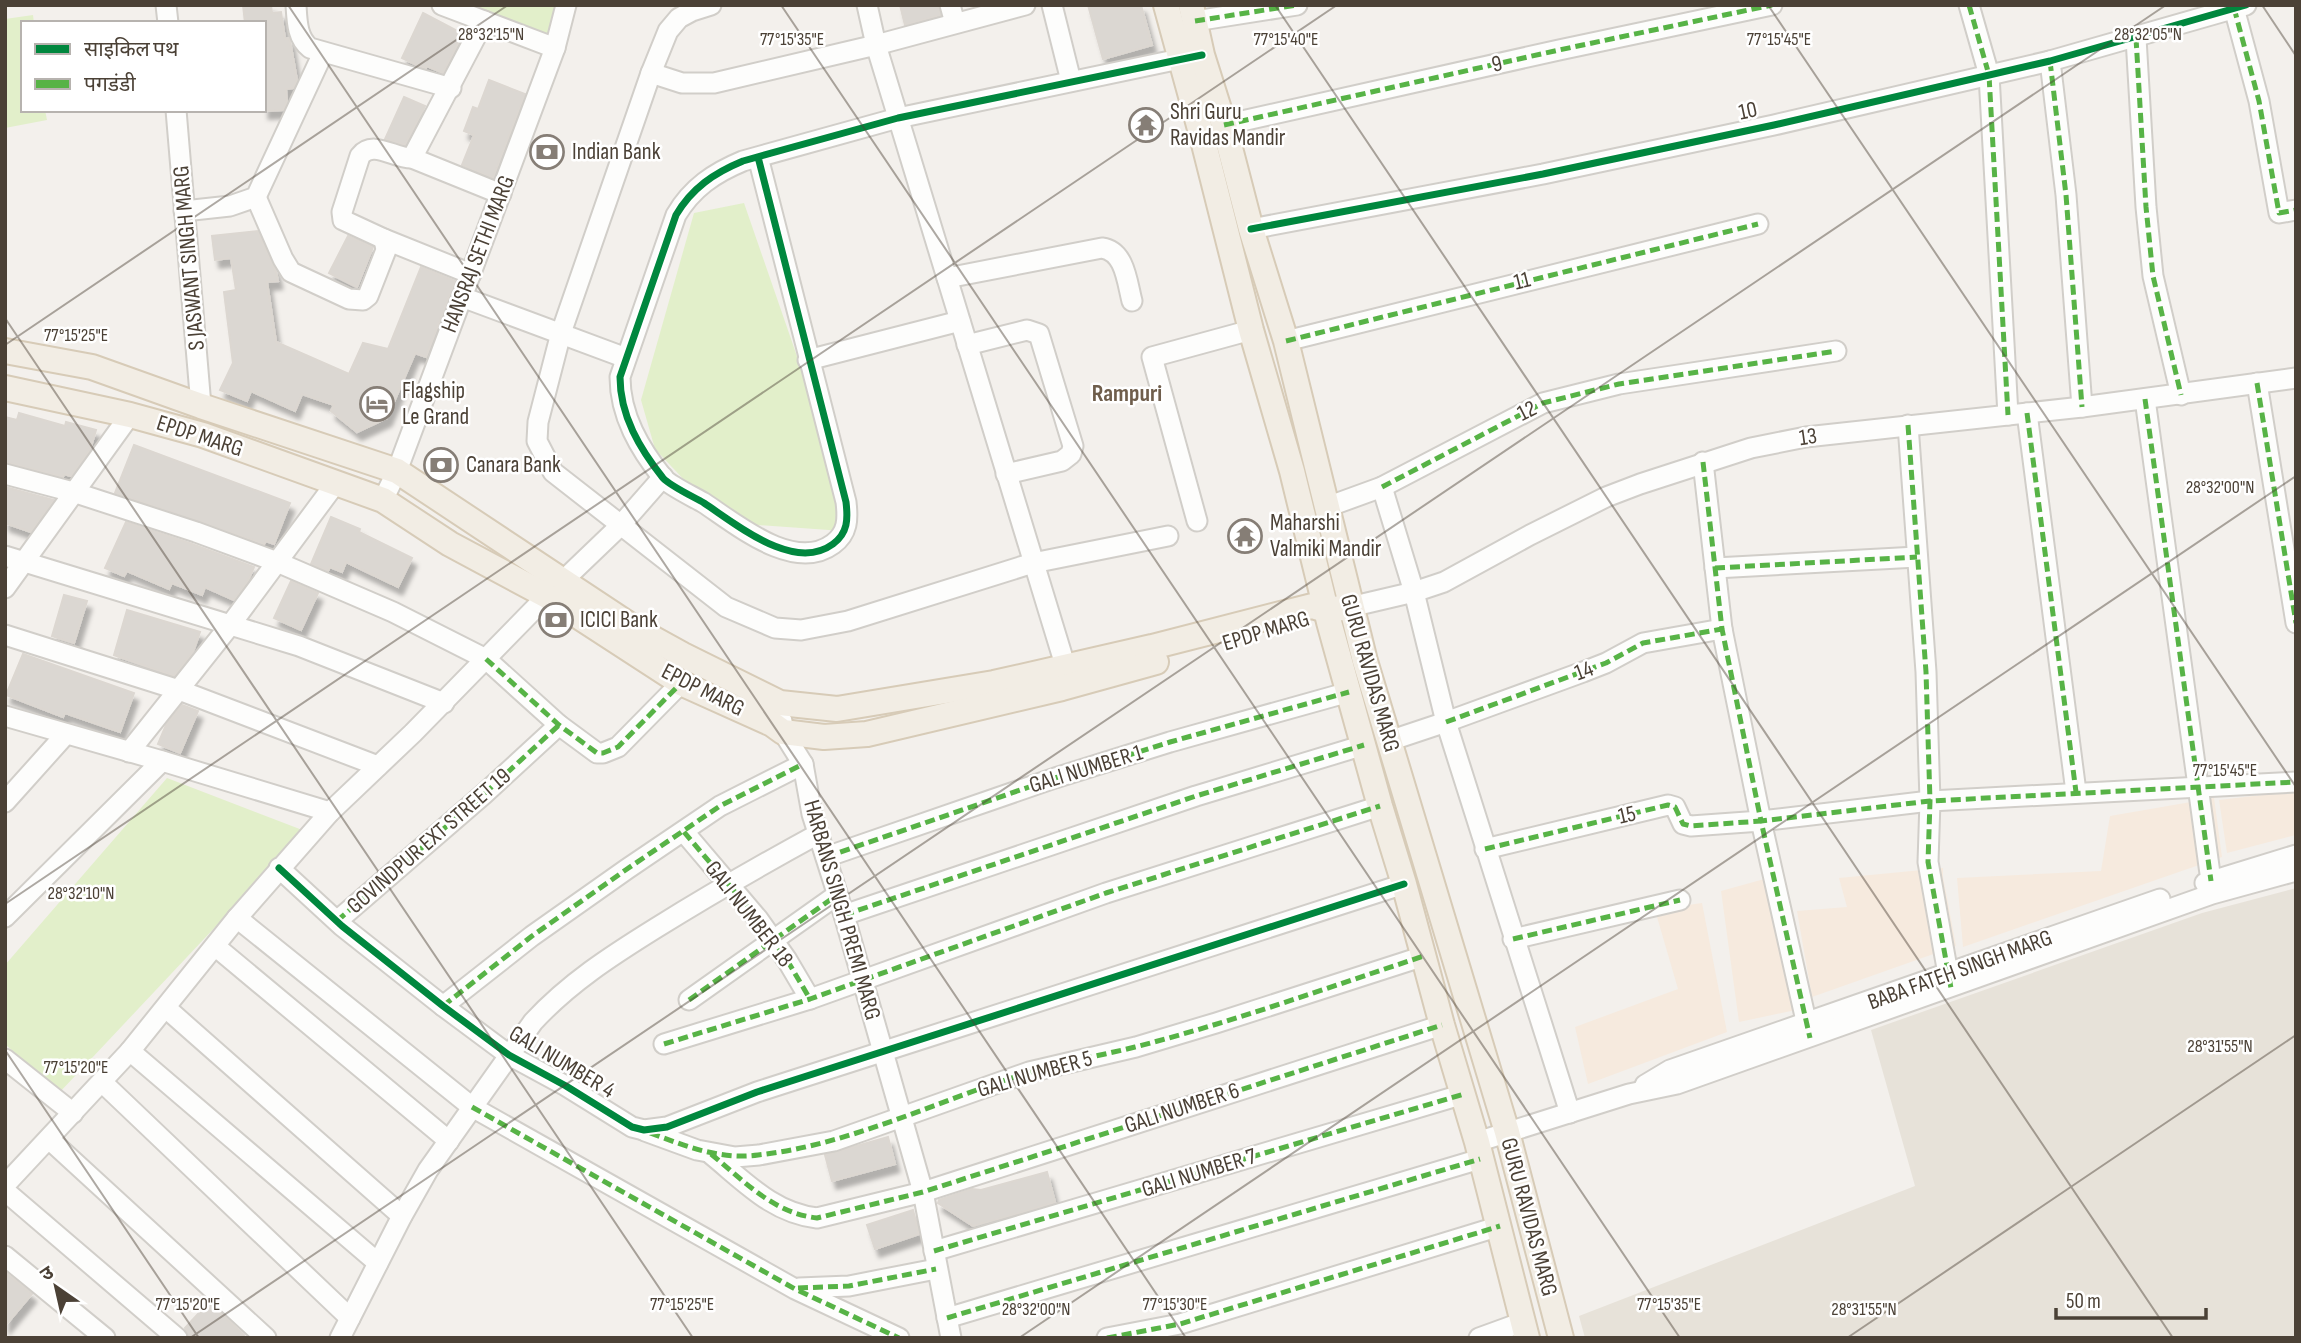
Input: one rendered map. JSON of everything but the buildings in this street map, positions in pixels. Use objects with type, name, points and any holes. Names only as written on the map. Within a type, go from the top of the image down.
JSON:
[{"type":"main road","name":"GURU RAVIDAS MARG","points":[[1166,5],[1224,125],[1251,229],[1286,341],[1327,506],[1349,692],[1442,1025],[1464,1094],[1525,1330]]},
{"type":"main road","name":"GURU RAVIDAS MARG","points":[[1193,13],[1191,57],[1251,330],[1292,471],[1338,608],[1389,741],[1507,1132],[1561,1338]]},
{"type":"main road","name":"EPDP MARG","points":[[5,351],[92,367],[397,471],[681,683],[772,724],[783,732],[824,737],[867,734],[1312,606],[1338,608]]},
{"type":"main road","name":"EPDP MARG","points":[[5,388],[130,415],[203,435],[383,500],[450,544],[555,588],[780,703],[837,709],[994,683],[1068,676]]},
{"type":"street","points":[[296,5],[302,40],[310,48],[451,88]]},
{"type":"street","points":[[442,5],[555,48]]},
{"type":"street","name":"HANSRAJ SETHI MARG","points":[[383,500],[397,471],[555,48],[566,5]]},
{"type":"street","points":[[711,5],[679,18],[668,31],[561,333],[538,422],[537,440],[553,472],[726,607],[775,628],[801,630],[848,621],[1033,563],[1168,536]]},
{"type":"street","points":[[867,5],[876,45],[1068,676]]},
{"type":"street","points":[[651,73],[682,83],[713,83],[876,45],[952,14],[1025,5]]},
{"type":"street","points":[[1052,5],[1071,80]]},
{"type":"street","points":[[1193,13],[1297,5]]},
{"type":"street","name":"9","points":[[1224,125],[1772,5]]},
{"type":"street","points":[[1969,5],[1989,75],[2017,414],[2076,792]]},
{"type":"street","points":[[2240,7],[2279,213],[2296,210]]},
{"type":"street","name":"10","points":[[1251,229],[1543,174],[1774,125],[2050,61],[2240,7]]},
{"type":"street","points":[[412,158],[484,21]]},
{"type":"street","points":[[2136,38],[2153,276],[2181,395]]},
{"type":"street","points":[[184,211],[230,206],[257,197],[324,53]]},
{"type":"street","points":[[758,157],[846,502],[848,519],[842,537],[826,549],[803,553],[786,551],[764,542],[663,477],[633,435],[625,412],[620,393],[620,377],[676,215],[690,193],[722,170],[758,157],[898,118],[1191,57]]},
{"type":"street","points":[[2050,61],[2066,195],[2082,407]]},
{"type":"street","name":"S JASWANT SINGH MARG","points":[[176,112],[201,406]]},
{"type":"street","points":[[471,274],[346,223],[342,216],[360,156],[364,150],[372,148],[412,158],[500,194]]},
{"type":"street","points":[[257,197],[291,272],[349,299],[363,300],[368,296],[386,250],[384,239]]},
{"type":"street","name":"11","points":[[1286,341],[1758,224]]},
{"type":"street","points":[[947,278],[1102,248],[1111,249],[1118,256],[1132,301]]},
{"type":"street","points":[[462,297],[626,358]]},
{"type":"street","points":[[808,360],[960,321]]},
{"type":"street","points":[[967,345],[1027,330],[1035,331],[1073,446],[1068,458],[1006,474]]},
{"type":"street","points":[[1197,521],[1152,357],[1251,330]]},
{"type":"street","name":"12","points":[[1327,506],[1382,487],[1543,402],[1619,384],[1836,351]]},
{"type":"street","name":"13","points":[[1338,608],[1414,592],[1444,582],[1606,497],[1703,463],[1776,442],[2181,395],[2296,378]]},
{"type":"street","points":[[2257,383],[2296,623]]},
{"type":"street","points":[[2145,399],[2211,881]]},
{"type":"street","points":[[5,588],[15,559],[73,492],[130,415]]},
{"type":"street","points":[[1908,425],[1926,672],[1930,801],[1928,862],[1950,981]]},
{"type":"street","points":[[1703,463],[1723,629],[1761,821],[1808,1031]]},
{"type":"street","points":[[5,474],[73,492],[196,532],[277,562],[393,612],[486,659],[559,724],[597,753],[618,747],[681,683]]},
{"type":"street","points":[[5,1185],[13,1162],[49,1139],[102,1082],[166,1008],[279,868],[330,812],[444,703],[555,588],[620,526],[663,477]]},
{"type":"street","points":[[128,752],[231,624],[335,484]]},
{"type":"street","points":[[1382,487],[1414,592],[1446,722],[1570,1113]]},
{"type":"street","points":[[1715,568],[1917,557]]},
{"type":"street","points":[[15,559],[312,651],[444,703]]},
{"type":"street","name":"14","points":[[1389,741],[1606,663],[1643,643],[1723,629]]},
{"type":"street","points":[[5,635],[179,690],[378,765]]},
{"type":"street","name":"GALI NUMBER 1","points":[[826,857],[1055,778],[1170,742],[1349,692]]},
{"type":"street","points":[[780,703],[783,732]]},
{"type":"street","points":[[5,716],[330,812]]},
{"type":"street","name":"GOVINDPUR EXT STREET 19","points":[[337,921],[484,794],[559,724]]},
{"type":"street","name":"HARBANS SINGH PREMI MARG","points":[[783,732],[803,764],[812,814],[862,981],[877,1055],[902,1116],[923,1192],[949,1328]]},
{"type":"street","points":[[5,802],[66,734]]},
{"type":"street","points":[[844,915],[1157,808],[1364,745]]},
{"type":"street","points":[[5,917],[162,761]]},
{"type":"street","points":[[443,1006],[588,895],[720,806],[803,764]]},
{"type":"street","points":[[1761,821],[1930,801],[2296,782]]},
{"type":"street","points":[[664,1044],[810,999],[1106,893],[1380,806]]},
{"type":"street","name":"15","points":[[1485,849],[1668,806],[1675,807],[1683,824],[1691,826],[1761,821]]},
{"type":"street","name":"GALI NUMBER 18","points":[[684,832],[773,939],[810,999]]},
{"type":"street","points":[[340,1338],[428,1170],[533,1022],[563,991],[600,963],[727,883],[818,834]]},
{"type":"street","name":"BABA FATEH SINGH MARG","points":[[1950,981],[2211,881],[2296,855]]},
{"type":"street","name":"GALI NUMBER 4","points":[[279,868],[337,921],[509,1055],[632,1127],[644,1130]]},
{"type":"street","name":"BABA FATEH SINGH MARG","points":[[949,1328],[1478,1150],[1507,1132],[1629,1094],[1677,1084],[1808,1031],[1950,981],[2212,894],[2296,871]]},
{"type":"street","points":[[644,1130],[667,1127],[737,1098],[1404,884]]},
{"type":"street","points":[[689,1000],[837,895]]},
{"type":"street","points":[[1513,939],[1681,900]]},
{"type":"street","points":[[237,918],[472,1107],[795,1289],[899,1338]]},
{"type":"street","points":[[215,946],[449,1141]]},
{"type":"street","name":"GALI NUMBER 5","points":[[644,1130],[711,1154],[736,1157],[834,1141],[1029,1072],[1136,1047],[1205,1027],[1424,956]]},
{"type":"street","points":[[166,1008],[402,1216]]},
{"type":"street","name":"GALI NUMBER 6","points":[[711,1154],[771,1203],[801,1216],[817,1218],[923,1192],[1442,1025]]},
{"type":"street","points":[[130,1051],[377,1263]]},
{"type":"street","points":[[5,1059],[73,1113]]},
{"type":"street","points":[[102,1082],[350,1318]]},
{"type":"street","name":"GALI NUMBER 7","points":[[795,1289],[849,1286],[1464,1094]]},
{"type":"street","points":[[49,1139],[266,1338]]},
{"type":"street","points":[[5,1191],[177,1338]]},
{"type":"street","points":[[1107,1338],[1180,1324],[1500,1226]]},
{"type":"street","points":[[5,1256],[105,1338]]},
{"type":"street","points":[[1479,1338],[1525,1330]]},
{"type":"shaded area","points":[[2296,791],[2296,835],[2227,853],[2219,800]]},
{"type":"shaded area","points":[[2214,798],[2222,857],[1963,947],[1957,878],[2101,871],[2110,816]]},
{"type":"shaded area","points":[[1943,868],[1956,946],[1812,997],[1797,911],[1847,907],[1839,878]]},
{"type":"shaded area","points":[[1768,878],[1796,1010],[1739,1022],[1721,891]]},
{"type":"shaded area","points":[[2296,888],[2296,1338],[1585,1338],[1579,1316],[1915,1186],[1871,1030],[2202,913]]},
{"type":"shaded area","points":[[1702,903],[1727,1032],[1588,1084],[1575,1027],[1678,989],[1655,910]]},
{"type":"green space","points":[[466,5],[558,5],[546,43]]},
{"type":"green space","points":[[33,15],[34,21],[21,21],[21,112],[45,112],[47,120],[5,128],[5,19]]},
{"type":"green space","points":[[744,203],[809,391],[843,531],[757,525],[704,501],[655,449],[641,400],[694,213]]},
{"type":"green space","points":[[167,778],[318,836],[219,923],[59,1093],[5,1044],[5,965]]},
{"type":"marked path","points":[[1195,21],[1297,5]]},
{"type":"marked path","points":[[1224,125],[1772,5]]},
{"type":"marked path","points":[[1969,5],[1989,75],[2008,415]]},
{"type":"marked path","points":[[2234,8],[2259,101],[2279,213],[2296,210]]},
{"type":"marked path","points":[[2136,38],[2153,276],[2181,395]]},
{"type":"marked path","points":[[2050,61],[2066,195],[2082,407]]},
{"type":"marked path","points":[[1286,341],[1758,224]]},
{"type":"marked path","points":[[1382,487],[1543,403],[1619,384],[1836,351]]},
{"type":"marked path","points":[[2257,383],[2296,623]]},
{"type":"marked path","points":[[2145,399],[2211,881]]},
{"type":"marked path","points":[[2027,413],[2076,792]]},
{"type":"marked path","points":[[1908,425],[1926,672],[1930,801],[1928,862],[1951,988]]},
{"type":"marked path","points":[[1703,462],[1722,629],[1761,821],[1930,801],[2296,782]]},
{"type":"marked path","points":[[1715,568],[1917,557]]},
{"type":"marked path","points":[[1446,722],[1606,663],[1643,643],[1722,629]]},
{"type":"marked path","points":[[486,659],[559,725],[597,753],[618,747],[681,683]]},
{"type":"marked path","points":[[826,857],[1055,778],[1170,742],[1349,692]]},
{"type":"marked path","points":[[337,921],[559,725]]},
{"type":"marked path","points":[[844,915],[1196,796],[1364,745]]},
{"type":"marked path","points":[[443,1006],[532,936],[720,806],[803,764]]},
{"type":"marked path","points":[[1485,849],[1668,805],[1675,807],[1683,824],[1691,826],[1761,821],[1810,1038]]},
{"type":"marked path","points":[[664,1044],[810,999],[1106,893],[1380,806]]},
{"type":"marked path","points":[[684,832],[758,919],[810,999]]},
{"type":"marked path","points":[[689,1000],[837,895]]},
{"type":"marked path","points":[[1513,939],[1680,900]]},
{"type":"marked path","points":[[650,1133],[703,1151],[730,1156],[792,1150],[860,1132],[1027,1073],[1208,1027],[1424,956]]},
{"type":"marked path","points":[[711,1154],[773,1203],[801,1215],[817,1218],[923,1192],[1442,1025]]},
{"type":"marked path","points":[[934,1251],[1464,1094]]},
{"type":"marked path","points":[[472,1107],[795,1289],[899,1338]]},
{"type":"marked path","points":[[947,1318],[1480,1159]]},
{"type":"marked path","points":[[1107,1338],[1180,1324],[1500,1226]]},
{"type":"marked path","points":[[798,1288],[849,1286],[936,1269]]},
{"type":"cycle path","points":[[1251,229],[1543,174],[1774,125],[2050,61],[2246,5]]},
{"type":"cycle path","points":[[758,157],[846,502],[847,520],[842,535],[833,544],[818,551],[801,553],[766,542],[671,484],[663,478],[633,431],[623,405],[620,377],[676,215],[682,205],[705,182],[743,161],[898,118],[1202,55]]},
{"type":"cycle path","points":[[279,868],[342,926],[509,1055],[632,1127],[644,1130],[667,1127],[757,1092],[1404,884]]},
{"type":"place","name":"Shri Guru Ravidas Mandir","points":[[1146,125]]},
{"type":"place","name":"Indian Bank","points":[[547,152]]},
{"type":"place","name":"Flagship Le Grand","points":[[377,404]]},
{"type":"place","name":"Canara Bank","points":[[441,465]]},
{"type":"place","name":"Maharshi Valmiki Mandir","points":[[1245,536]]},
{"type":"place","name":"ICICI Bank","points":[[556,620]]},
{"type":"district","name":"Rampuri","points":[[1127,393]]}]
